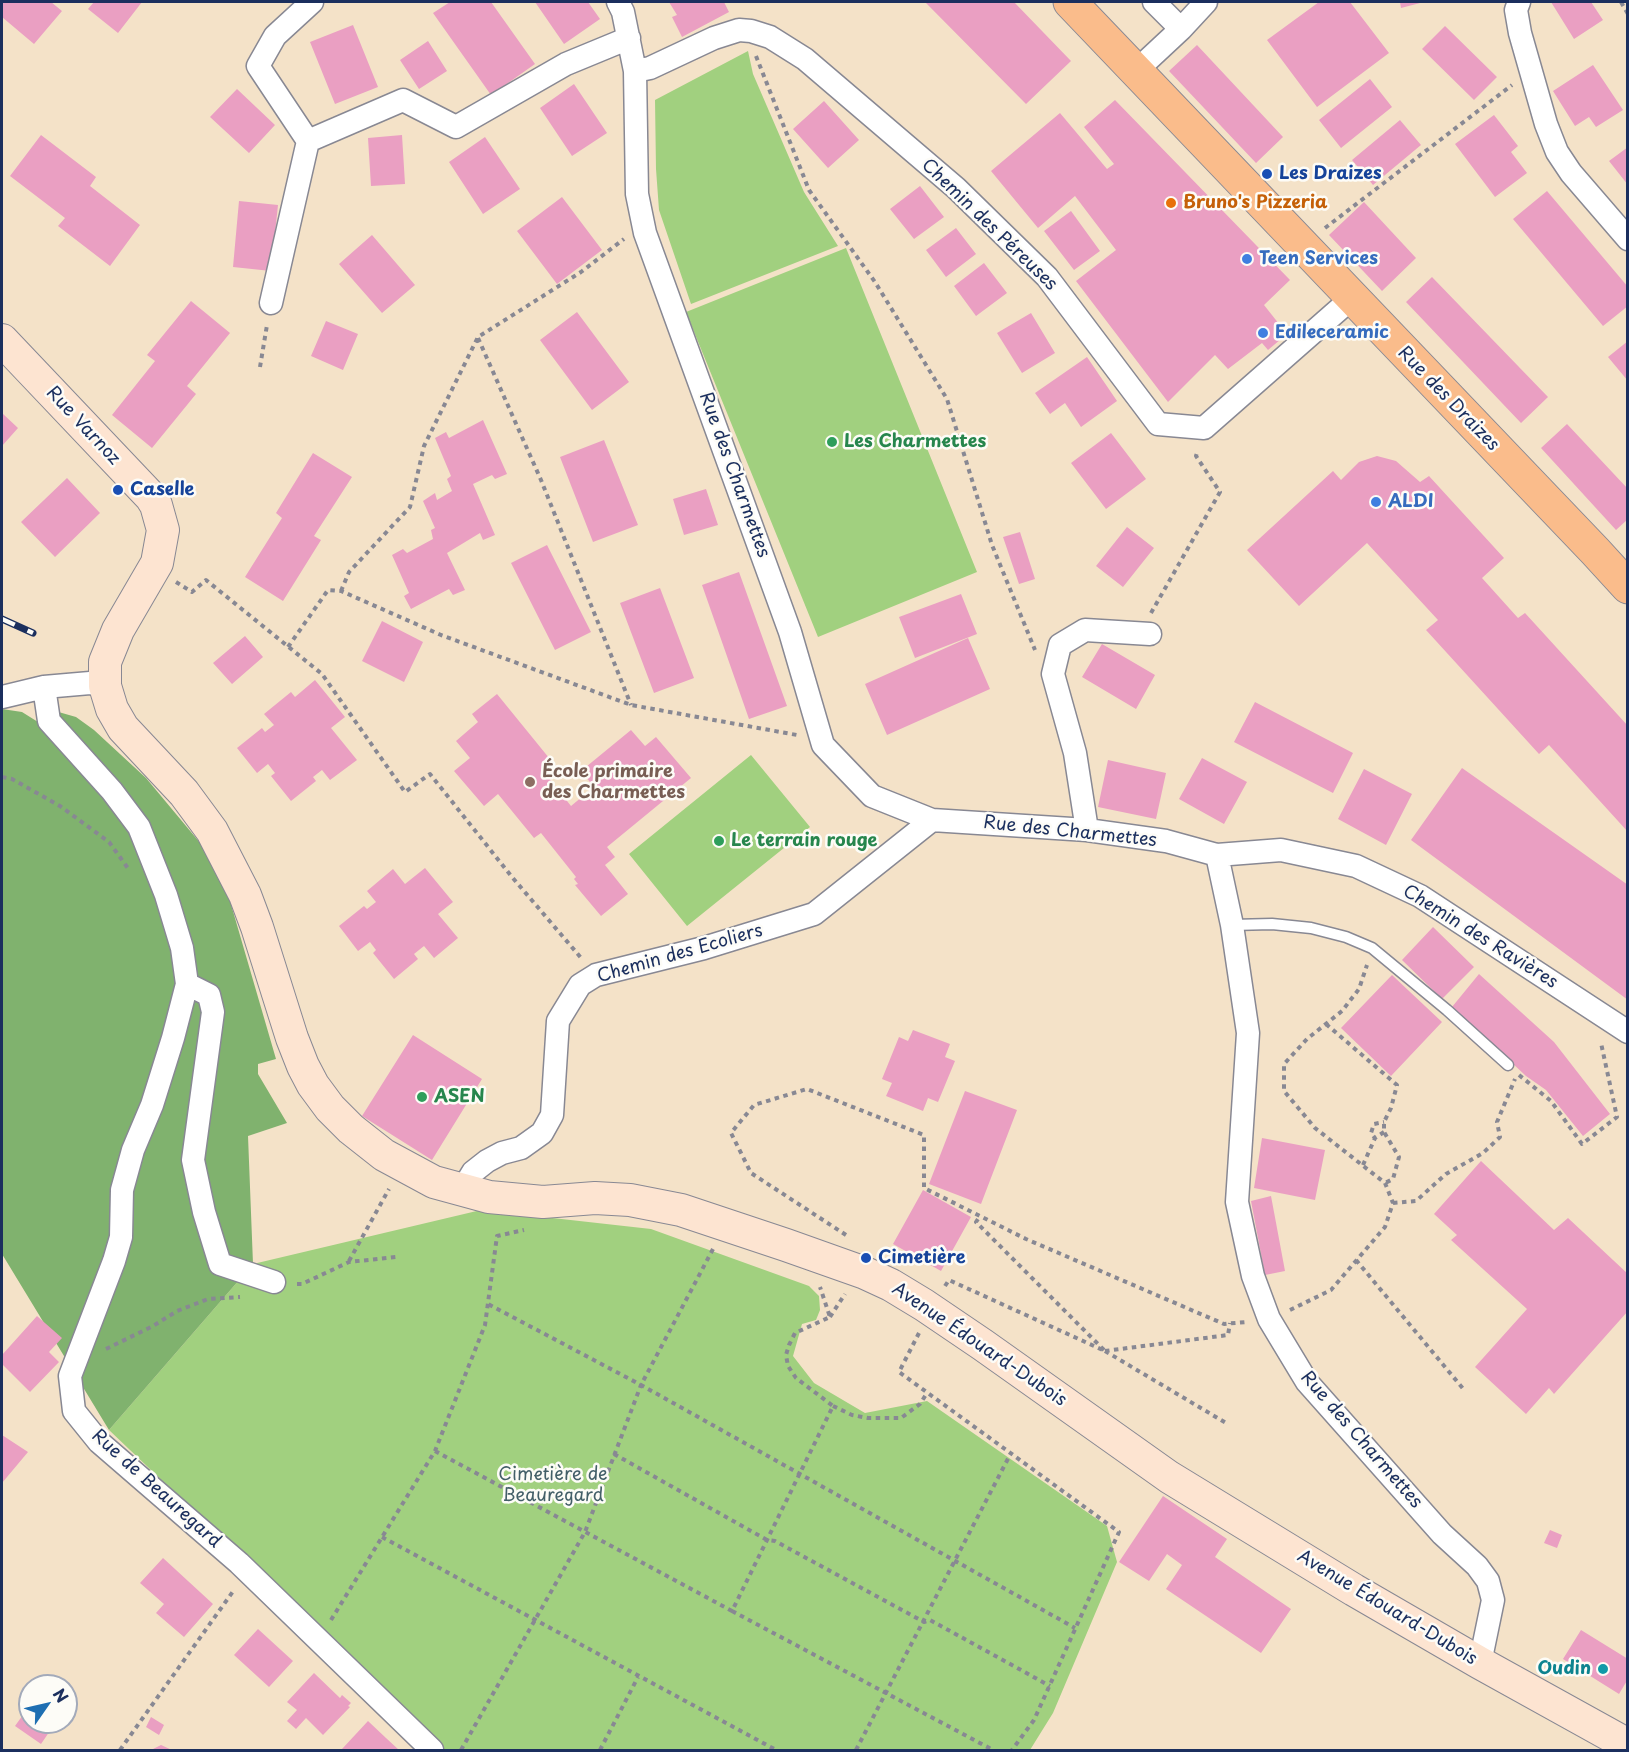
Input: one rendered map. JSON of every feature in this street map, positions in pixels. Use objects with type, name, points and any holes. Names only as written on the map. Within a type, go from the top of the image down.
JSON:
[{"type":"main road","name":"Rue des Draizes","points":[[1070,2],[1628,587]]},
{"type":"street","points":[[271,303],[308,141],[258,66],[275,36],[312,2]]},
{"type":"street","name":"Rue des Charmettes","points":[[618,2],[623,12],[635,71],[637,194],[645,233],[790,632],[823,745],[872,796],[932,820],[1087,830],[1166,841],[1217,855],[1232,925],[1248,1033],[1238,1202],[1253,1276],[1269,1319],[1307,1382],[1442,1534],[1477,1566],[1488,1581],[1493,1600],[1480,1663]]},
{"type":"street","points":[[1154,2],[1181,29]]},
{"type":"street","points":[[1137,70],[1206,2]]},
{"type":"street","points":[[1519,2],[1516,10],[1520,33],[1546,124],[1557,152],[1571,173],[1628,239]]},
{"type":"street","points":[[635,71],[650,68],[714,38],[739,30],[751,31]]},
{"type":"street","name":"Chemin des Péreuses","points":[[751,31],[770,37],[805,59],[956,188],[1047,278],[1158,424],[1204,428]]},
{"type":"street","points":[[308,141],[402,100],[456,127],[566,64],[629,38]]},
{"type":"street","points":[[1204,428],[1352,298]]},
{"type":"street","name":"Rue Varnoz","points":[[2,340],[151,497],[159,515],[163,530],[157,563],[118,630],[105,662],[105,686]]},
{"type":"street","points":[[1087,830],[1075,753],[1053,674],[1060,645],[1085,630],[1150,634]]},
{"type":"street","points":[[2,698],[44,687],[90,683],[105,686]]},
{"type":"street","name":"Avenue Édouard-Dubois","points":[[105,686],[112,709],[123,729],[184,792],[212,831],[231,866],[257,927],[292,1038],[313,1085],[330,1108],[351,1129],[384,1155],[419,1175],[489,1197],[543,1202],[595,1198],[630,1200],[681,1210],[796,1249],[891,1285],[983,1345],[1169,1477],[1354,1590],[1628,1745]]},
{"type":"street","points":[[44,687],[50,721],[112,791],[139,827],[166,895],[182,948],[187,984],[208,995],[213,1012],[193,1160],[204,1212],[220,1264],[274,1282]]},
{"type":"street","name":"Chemin des Ecoliers","points":[[462,1190],[473,1172],[487,1161],[502,1153],[521,1148],[542,1133],[552,1115],[558,1021],[580,985],[596,975],[704,948],[814,914],[932,820]]},
{"type":"street","name":"Chemin des Ravières","points":[[1217,855],[1281,850],[1356,866],[1420,896],[1628,1032]]},
{"type":"street","name":"Rue de Beauregard","points":[[187,984],[152,1105],[133,1150],[122,1190],[121,1237],[114,1261],[70,1376],[74,1411],[99,1442],[247,1571],[432,1750]]},
{"type":"lane","points":[[1232,925],[1272,924],[1311,928],[1346,937],[1372,948],[1447,1010],[1508,1065]]},
{"type":"path","points":[[1621,2],[1628,14]]},
{"type":"path","points":[[751,31],[758,64],[809,190],[875,282],[947,399],[992,545],[1042,668],[1053,674]]},
{"type":"path","points":[[1321,231],[1513,84]]},
{"type":"path","points":[[341,591],[349,572],[410,507],[424,446],[478,337],[581,272],[631,234],[645,233]]},
{"type":"path","points":[[260,367],[271,303]]},
{"type":"path","points":[[478,337],[541,480],[631,705]]},
{"type":"path","points":[[1150,634],[1152,612],[1220,492],[1196,456],[1204,428]]},
{"type":"path","points":[[171,590],[175,581],[192,592],[206,580],[322,674],[405,792],[430,774],[512,877],[596,975]]},
{"type":"path","points":[[288,647],[328,590],[341,591],[441,635],[631,705],[802,736],[821,737]]},
{"type":"path","points":[[2,777],[12,779],[60,806],[109,842],[140,884],[166,895]]},
{"type":"path","points":[[846,1235],[751,1173],[730,1133],[754,1105],[807,1089],[924,1135],[924,1188],[1026,1239],[1224,1324],[1269,1319],[1331,1290],[1385,1227],[1393,1203],[1385,1183],[1315,1128],[1284,1091],[1284,1064],[1307,1039],[1342,1011],[1359,989],[1372,948]]},
{"type":"path","points":[[1326,1024],[1397,1085],[1391,1108],[1384,1122],[1384,1132],[1399,1157],[1393,1179],[1385,1183]]},
{"type":"path","points":[[1393,1203],[1416,1201],[1446,1174],[1483,1153],[1500,1137],[1497,1122],[1517,1073],[1551,1101],[1582,1144],[1617,1118],[1600,1040]]},
{"type":"path","points":[[1375,1138],[1371,1133],[1374,1124],[1384,1122]]},
{"type":"path","points":[[1363,1165],[1375,1138],[1384,1132]]},
{"type":"path","points":[[349,1262],[390,1186]]},
{"type":"path","points":[[980,1216],[976,1222],[1105,1351]]},
{"type":"path","points":[[329,1624],[435,1451],[485,1325],[497,1236],[530,1229]]},
{"type":"path","points":[[461,1750],[585,1532],[641,1385],[716,1244]]},
{"type":"path","points":[[77,1358],[117,1345],[177,1311],[208,1299],[252,1296],[262,1293],[274,1282],[302,1284],[349,1262],[396,1257]]},
{"type":"path","points":[[1356,1260],[1465,1391]]},
{"type":"path","points":[[816,1276],[830,1317],[795,1334],[786,1355],[788,1366],[796,1378],[833,1406],[852,1415],[868,1418],[901,1418],[920,1404],[927,1393]]},
{"type":"path","points":[[942,1291],[949,1280],[1105,1351],[1226,1423]]},
{"type":"path","points":[[488,1304],[641,1385],[1075,1628]]},
{"type":"path","points":[[924,1323],[899,1372],[1119,1532],[1034,1720],[1012,1750]]},
{"type":"path","points":[[1105,1351],[1228,1335],[1230,1323]]},
{"type":"path","points":[[732,1611],[833,1406]]},
{"type":"path","points":[[435,1451],[993,1750]]},
{"type":"path","points":[[856,1750],[1011,1453]]},
{"type":"path","points":[[614,1454],[767,1540],[775,1541],[924,1622],[930,1620],[1050,1686]]},
{"type":"path","points":[[382,1537],[776,1750]]},
{"type":"path","points":[[120,1750],[247,1571]]},
{"type":"path","points":[[600,1750],[638,1677]]},
{"type":"green space","points":[[748,51],[753,74],[804,192],[838,246],[691,304],[659,210],[655,100]]},
{"type":"green space","name":"Les Charmettes","points":[[846,248],[977,572],[818,637],[686,312]]},
{"type":"green space","points":[[2,709],[22,712],[38,722],[55,711],[76,717],[94,730],[146,778],[201,844],[223,877],[276,1059],[258,1064],[258,1074],[287,1123],[248,1136],[253,1264],[109,1430],[2,1254]]},
{"type":"green space","name":"Le terrain rouge","points":[[751,755],[810,827],[687,926],[629,854]]},
{"type":"green space","name":"Cimetière de Beauregard","points":[[481,1210],[651,1229],[809,1286],[819,1296],[820,1310],[816,1320],[802,1324],[793,1356],[814,1383],[865,1413],[927,1401],[1107,1526],[1117,1562],[1053,1713],[1030,1750],[445,1750],[109,1430],[253,1264]]},
{"type":"building","points":[[2,2],[51,2],[62,11],[34,44],[2,17]]},
{"type":"building","points":[[94,2],[142,2],[118,33],[88,9]]},
{"type":"building","points":[[450,2],[491,2],[535,64],[491,95],[433,13]]},
{"type":"building","points":[[535,2],[588,2],[600,19],[564,44]]},
{"type":"building","points":[[669,2],[724,2],[729,12],[682,37],[672,17],[677,15]]},
{"type":"building","points":[[925,2],[1014,2],[1071,61],[1026,104]]},
{"type":"building","points":[[1319,2],[1350,2],[1389,53],[1317,107],[1267,40]]},
{"type":"building","points":[[1400,2],[1424,2],[1401,8]]},
{"type":"building","points":[[1551,2],[1591,2],[1603,20],[1574,39]]},
{"type":"building","points":[[353,25],[378,87],[335,104],[310,42]]},
{"type":"building","points":[[1445,26],[1497,77],[1474,100],[1422,49]]},
{"type":"building","points":[[428,41],[447,71],[419,89],[400,60]]},
{"type":"building","points":[[1197,45],[1283,137],[1256,163],[1169,71]]},
{"type":"building","points":[[1593,65],[1623,110],[1596,127],[1589,117],[1575,126],[1553,91]]},
{"type":"building","points":[[1370,79],[1392,107],[1341,148],[1319,120]]},
{"type":"building","points":[[574,84],[607,133],[572,156],[540,108]]},
{"type":"building","points":[[237,89],[275,125],[249,153],[210,117]]},
{"type":"building","points":[[1115,100],[1290,280],[1264,305],[1287,334],[1268,350],[1262,343],[1228,369],[1215,355],[1168,402],[1076,281],[1116,250],[1075,196],[1038,228],[991,171],[1060,113],[1107,169],[1114,164],[1084,127]]},
{"type":"building","points":[[824,101],[859,140],[828,168],[793,129]]},
{"type":"building","points":[[1494,115],[1518,146],[1511,152],[1527,173],[1495,197],[1455,144]]},
{"type":"building","points":[[1400,120],[1421,145],[1373,185],[1352,160]]},
{"type":"building","points":[[41,135],[96,177],[90,186],[140,225],[110,266],[58,226],[65,218],[10,176]]},
{"type":"building","points":[[402,135],[405,184],[371,186],[368,138]]},
{"type":"building","points":[[485,137],[520,189],[483,214],[449,162]]},
{"type":"building","points":[[1628,147],[1628,185],[1609,161]]},
{"type":"building","points":[[920,186],[944,217],[914,239],[890,209]]},
{"type":"building","points":[[1547,191],[1628,287],[1628,306],[1603,326],[1513,219]]},
{"type":"building","points":[[562,197],[602,250],[557,284],[517,231]]},
{"type":"building","points":[[239,201],[278,205],[271,271],[233,267]]},
{"type":"building","points":[[1364,202],[1416,258],[1382,291],[1329,235]]},
{"type":"building","points":[[1071,211],[1100,251],[1074,270],[1044,231]]},
{"type":"building","points":[[956,228],[976,254],[946,277],[926,250]]},
{"type":"building","points":[[372,235],[415,285],[382,313],[339,264]]},
{"type":"building","points":[[984,263],[1007,293],[976,316],[954,286]]},
{"type":"building","points":[[1432,277],[1548,397],[1521,423],[1406,302]]},
{"type":"building","points":[[191,301],[230,333],[187,386],[196,394],[152,448],[112,415],[155,361],[147,355]]},
{"type":"building","points":[[577,312],[629,382],[592,410],[540,340]]},
{"type":"building","points":[[1031,313],[1055,353],[1022,373],[997,333]]},
{"type":"building","points":[[326,321],[358,334],[343,370],[311,356]]},
{"type":"building","points":[[1628,341],[1628,381],[1608,357]]},
{"type":"building","points":[[1087,357],[1117,401],[1081,427],[1065,403],[1050,414],[1035,393]]},
{"type":"building","points":[[2,413],[18,428],[2,446]]},
{"type":"building","points":[[483,420],[507,474],[495,479],[492,475],[473,484],[495,535],[483,540],[480,533],[447,553],[465,590],[453,595],[449,589],[411,609],[404,596],[409,593],[392,555],[403,549],[407,553],[433,539],[431,530],[435,528],[423,501],[435,493],[437,500],[452,491],[447,479],[451,476],[435,438],[446,432],[449,438]]},
{"type":"building","points":[[1567,424],[1628,489],[1628,519],[1616,530],[1541,448]]},
{"type":"building","points":[[1111,433],[1146,479],[1106,509],[1071,463]]},
{"type":"building","points":[[604,440],[638,525],[593,542],[560,457]]},
{"type":"building","points":[[313,453],[352,477],[314,536],[321,540],[283,601],[245,577],[282,518],[276,513]]},
{"type":"building","points":[[1377,456],[1396,461],[1420,482],[1429,476],[1504,558],[1482,578],[1518,618],[1525,613],[1628,726],[1628,832],[1549,745],[1539,754],[1426,630],[1438,620],[1367,543],[1299,606],[1247,550],[1333,471],[1341,480],[1359,462]]},
{"type":"building","points":[[67,478],[100,513],[55,557],[21,522]]},
{"type":"building","points":[[706,489],[718,525],[684,535],[673,499]]},
{"type":"building","points":[[1127,527],[1154,548],[1123,587],[1096,566]]},
{"type":"building","points":[[1020,532],[1035,579],[1019,584],[1003,537]]},
{"type":"building","points":[[547,545],[591,632],[555,650],[511,563]]},
{"type":"building","points":[[739,572],[787,706],[749,719],[702,585]]},
{"type":"building","points":[[660,588],[694,678],[654,693],[620,603]]},
{"type":"building","points":[[961,594],[977,634],[915,658],[899,617]]},
{"type":"building","points":[[382,621],[423,642],[404,682],[362,661]]},
{"type":"building","points":[[245,636],[263,657],[232,684],[213,663]]},
{"type":"building","points":[[968,638],[990,689],[887,735],[865,684]]},
{"type":"building","points":[[1102,644],[1155,675],[1136,709],[1082,677]]},
{"type":"building","points":[[315,680],[345,717],[331,728],[357,760],[330,780],[322,770],[313,777],[316,781],[291,801],[271,776],[275,773],[268,764],[257,773],[237,748],[262,728],[265,732],[274,725],[264,714],[291,692],[295,697]]},
{"type":"building","points":[[497,694],[558,769],[548,777],[571,806],[594,787],[581,771],[631,730],[645,746],[656,737],[691,778],[607,847],[615,857],[605,865],[628,894],[601,916],[575,885],[578,884],[574,879],[576,877],[541,833],[534,838],[498,794],[484,806],[454,771],[470,758],[456,741],[478,722],[472,714]]},
{"type":"building","points":[[1255,702],[1353,753],[1333,793],[1234,742]]},
{"type":"building","points":[[1202,758],[1247,782],[1224,824],[1179,799]]},
{"type":"building","points":[[1108,760],[1166,773],[1156,819],[1098,807]]},
{"type":"building","points":[[1462,768],[1628,885],[1628,1000],[1411,840]]},
{"type":"building","points":[[1364,769],[1412,794],[1386,845],[1338,819]]},
{"type":"building","points":[[425,868],[453,902],[438,914],[458,938],[434,958],[424,946],[414,954],[418,959],[394,979],[373,953],[376,950],[370,942],[358,951],[339,926],[364,906],[367,909],[376,902],[367,891],[393,869],[405,884]]},
{"type":"building","points":[[1433,927],[1474,967],[1442,999],[1402,960]]},
{"type":"building","points":[[1479,974],[1554,1042],[1610,1114],[1583,1136],[1546,1090],[1526,1076],[1452,1007]]},
{"type":"building","points":[[1392,975],[1442,1022],[1391,1076],[1341,1028]]},
{"type":"building","points":[[913,1030],[950,1044],[945,1057],[955,1061],[938,1102],[928,1098],[923,1111],[886,1096],[892,1083],[882,1079],[899,1037],[908,1041]]},
{"type":"building","name":"ASEN","points":[[413,1035],[482,1079],[432,1160],[362,1116]]},
{"type":"building","points":[[965,1091],[1017,1110],[981,1204],[929,1184]]},
{"type":"building","points":[[1262,1138],[1325,1150],[1315,1200],[1254,1188]]},
{"type":"building","points":[[1481,1161],[1554,1230],[1568,1218],[1628,1274],[1628,1311],[1554,1394],[1549,1388],[1526,1414],[1475,1367],[1527,1309],[1451,1240],[1457,1235],[1434,1214]]},
{"type":"building","points":[[923,1190],[971,1217],[941,1271],[893,1244]]},
{"type":"building","points":[[1271,1196],[1285,1271],[1265,1275],[1251,1201]]},
{"type":"building","points":[[37,1316],[62,1338],[49,1352],[59,1362],[30,1392],[2,1364],[2,1355]]},
{"type":"building","points":[[2,1435],[28,1452],[2,1483]]},
{"type":"building","points":[[1163,1496],[1227,1539],[1215,1557],[1291,1609],[1261,1653],[1166,1589],[1182,1565],[1167,1554],[1149,1581],[1119,1562]]},
{"type":"building","points":[[1550,1530],[1562,1535],[1557,1548],[1544,1543]]},
{"type":"building","points":[[163,1558],[213,1604],[184,1637],[156,1613],[164,1604],[140,1583]]},
{"type":"building","points":[[258,1629],[293,1661],[269,1687],[234,1655]]},
{"type":"building","name":"Oudin","points":[[1581,1630],[1628,1659],[1628,1679],[1619,1694],[1563,1659]]},
{"type":"building","points":[[314,1673],[340,1698],[342,1695],[351,1703],[348,1706],[350,1707],[323,1735],[306,1718],[296,1729],[287,1721],[297,1710],[287,1702]]},
{"type":"building","points":[[151,1717],[164,1725],[159,1735],[146,1727]]},
{"type":"building","points":[[368,1721],[399,1750],[343,1750]]},
{"type":"building","points":[[27,1734],[48,1734],[41,1744]]},
{"type":"building","points":[[161,1745],[172,1750],[151,1750]]},
{"type":"railway","points":[[2,619],[33,633]]},
{"type":"place","name":"Les Draizes","points":[[1267,174]]},
{"type":"place","name":"Bruno's Pizzeria","points":[[1171,203]]},
{"type":"place","name":"Teen Services","points":[[1247,259]]},
{"type":"place","name":"Edileceramic","points":[[1263,333]]},
{"type":"place","name":"Les Charmettes","points":[[832,442]]},
{"type":"place","name":"Caselle","points":[[118,490]]},
{"type":"place","name":"ALDI","points":[[1376,502]]},
{"type":"place","name":"École primaire des Charmettes","points":[[530,782]]},
{"type":"place","name":"Le terrain rouge","points":[[719,841]]},
{"type":"place","name":"ASEN","points":[[422,1097]]},
{"type":"place","name":"Cimetière","points":[[866,1258]]},
{"type":"place","name":"Oudin","points":[[1603,1669]]}]
